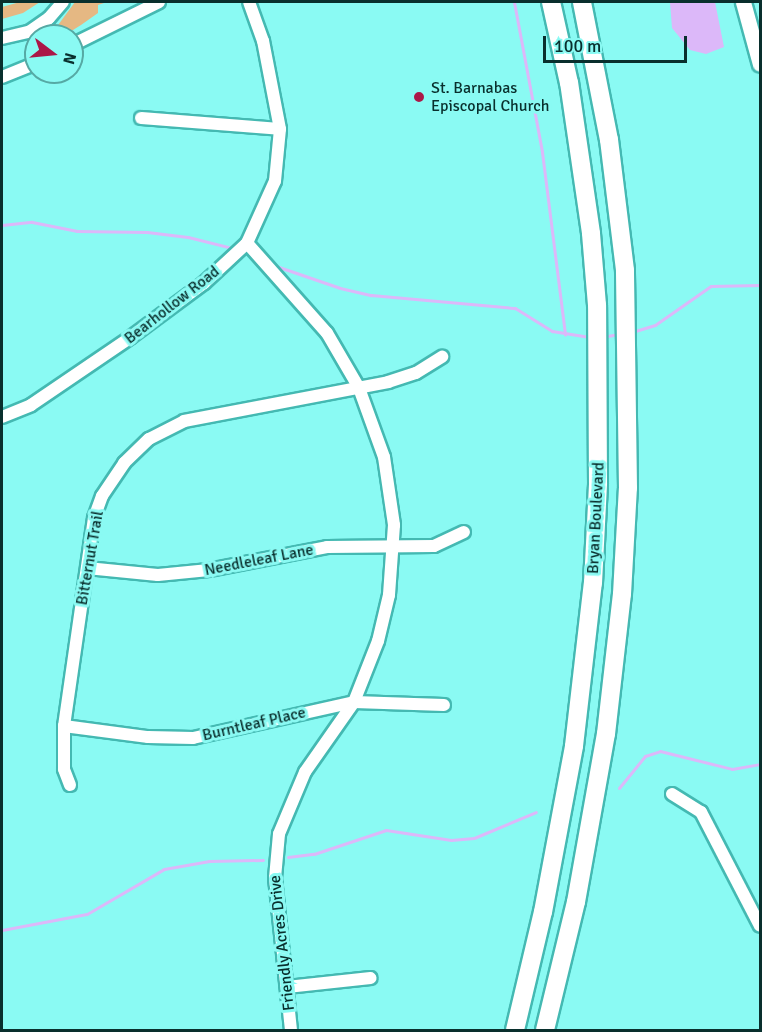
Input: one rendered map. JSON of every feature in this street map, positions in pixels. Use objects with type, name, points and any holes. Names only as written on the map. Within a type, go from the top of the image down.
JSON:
[{"type":"highway","name":"Bryan Boulevard","points":[[515,1030],[543,912],[574,746],[590,618],[598,483],[597,305],[591,233],[568,83],[551,2]]},
{"type":"highway","name":"Bryan Boulevard","points":[[545,1030],[576,902],[606,734],[622,594],[629,456],[625,270],[609,140],[582,2]]},
{"type":"main road","points":[[743,2],[760,64]]},
{"type":"main road","points":[[751,32],[760,46]]},
{"type":"street","points":[[2,38],[29,32],[49,18],[63,2]]},
{"type":"street","points":[[84,39],[159,2]]},
{"type":"street","name":"Bearhollow Road","points":[[2,417],[32,405],[131,337],[204,283],[247,243],[275,181],[280,129],[263,41],[249,2]]},
{"type":"street","points":[[2,77],[24,68]]},
{"type":"street","points":[[141,118],[280,129]]},
{"type":"street","name":"Friendly Acres Drive","points":[[247,243],[327,333],[359,388],[384,457],[394,525],[389,595],[378,641],[354,702],[305,772],[279,834],[274,878],[291,1030]]},
{"type":"street","name":"Bitternut Trail","points":[[70,785],[64,769],[64,726],[94,518],[102,496],[124,463],[149,439],[184,421],[359,388],[416,373],[442,357]]},
{"type":"street","name":"Needleleaf Lane","points":[[87,568],[158,575],[209,570],[327,547],[434,546],[464,532]]},
{"type":"street","name":"Burntleaf Place","points":[[64,726],[148,737],[193,738],[354,702],[444,705]]},
{"type":"street","points":[[672,794],[701,812],[760,926]]},
{"type":"street","points":[[287,987],[371,978]]},
{"type":"shaded area","points":[[20,2],[40,2],[23,13],[2,19],[2,7]]},
{"type":"shaded area","points":[[75,2],[107,2],[98,5],[98,13],[82,24],[59,24]]},
{"type":"shaded area","points":[[670,2],[715,2],[724,47],[706,54],[690,50],[672,28]]},
{"type":"waterway","points":[[514,2],[542,152],[565,335]]},
{"type":"waterway","points":[[2,225],[32,222],[77,231],[147,232],[188,237],[236,249]]},
{"type":"waterway","points":[[273,265],[340,288],[371,295],[515,308],[552,331],[590,337]]},
{"type":"waterway","points":[[632,332],[655,325],[711,286],[760,285]]},
{"type":"waterway","points":[[602,337],[619,334]]},
{"type":"waterway","points":[[619,788],[645,756],[660,751],[732,769],[760,764]]},
{"type":"waterway","points":[[288,857],[314,854],[386,830],[451,840],[474,838],[536,812]]},
{"type":"waterway","points":[[2,930],[87,914],[164,869],[209,861],[263,860]]},
{"type":"place","name":"St. Barnabas Episcopal Church","points":[[419,97]]}]
